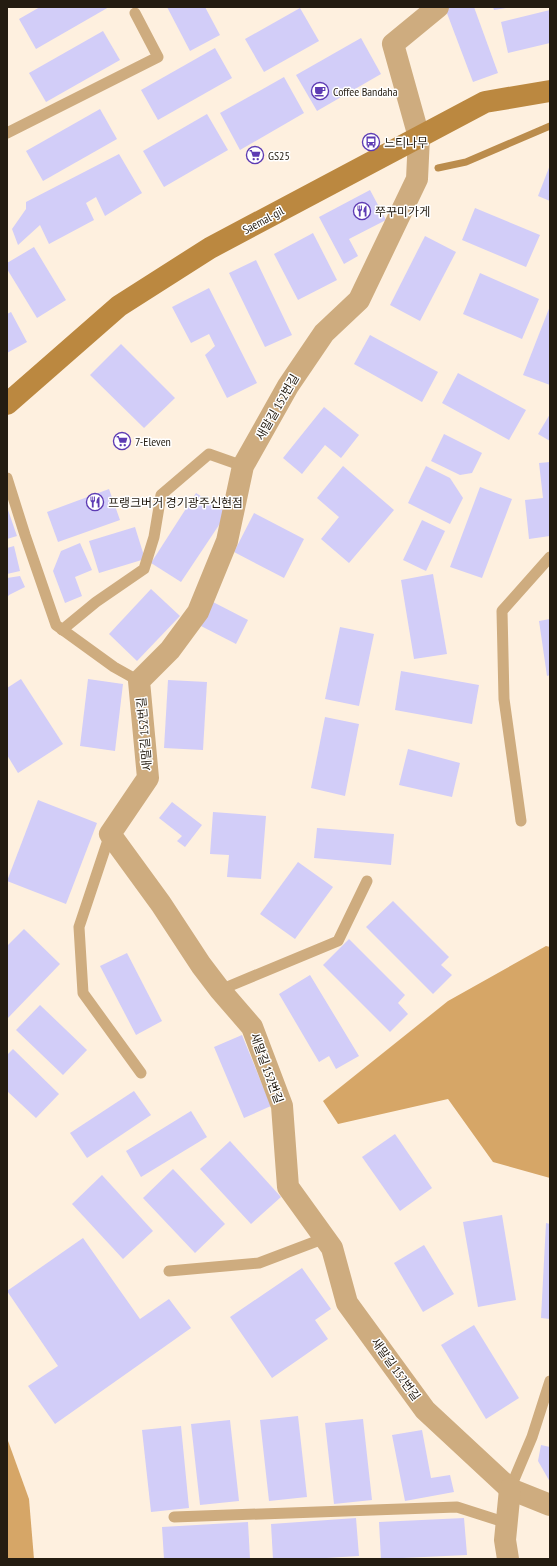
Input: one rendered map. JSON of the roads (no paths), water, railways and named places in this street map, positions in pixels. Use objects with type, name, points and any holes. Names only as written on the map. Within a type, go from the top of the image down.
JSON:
[{"type":"street","name":"새말길 152번길","points":[[438,7],[393,44],[419,137],[417,179],[359,300],[324,333],[288,386],[243,466],[227,541],[198,612],[170,650],[139,680],[148,778],[110,834],[161,904],[200,965],[252,1026],[282,1106],[288,1186],[332,1248],[347,1303],[425,1410],[510,1490],[550,1505]]},
{"type":"street","name":"Saemal-gil","points":[[7,404],[119,306],[210,248],[485,102],[550,92]]},
{"type":"street","points":[[508,1559],[505,1540],[510,1490]]},
{"type":"lane","points":[[7,132],[158,57],[135,14]]},
{"type":"lane","points":[[62,630],[96,602],[144,569],[154,536],[161,495],[209,454],[243,466]]},
{"type":"lane","name":"새말길 152번길","points":[[7,478],[56,625],[114,667],[139,680]]},
{"type":"lane","points":[[521,821],[504,699],[502,611],[550,557]]},
{"type":"lane","points":[[110,834],[79,926],[83,993],[141,1073]]},
{"type":"lane","points":[[220,990],[338,941],[368,881]]},
{"type":"lane","points":[[169,1270],[259,1263],[325,1238]]},
{"type":"lane","points":[[510,1490],[532,1437],[550,1381]]},
{"type":"lane","points":[[174,1516],[457,1507],[507,1523]]},
{"type":"waterway","points":[[438,168],[466,162],[550,126]]},
{"type":"place","name":"Coffee Bandaha","points":[[320,91]]},
{"type":"place","name":"느티나무","points":[[371,142]]},
{"type":"place","name":"GS25","points":[[255,155]]},
{"type":"place","name":"쭈꾸미가게","points":[[362,211]]},
{"type":"place","name":"7-Eleven","points":[[122,441]]},
{"type":"place","name":"프랭크버거 경기광주신현점","points":[[95,502]]}]
